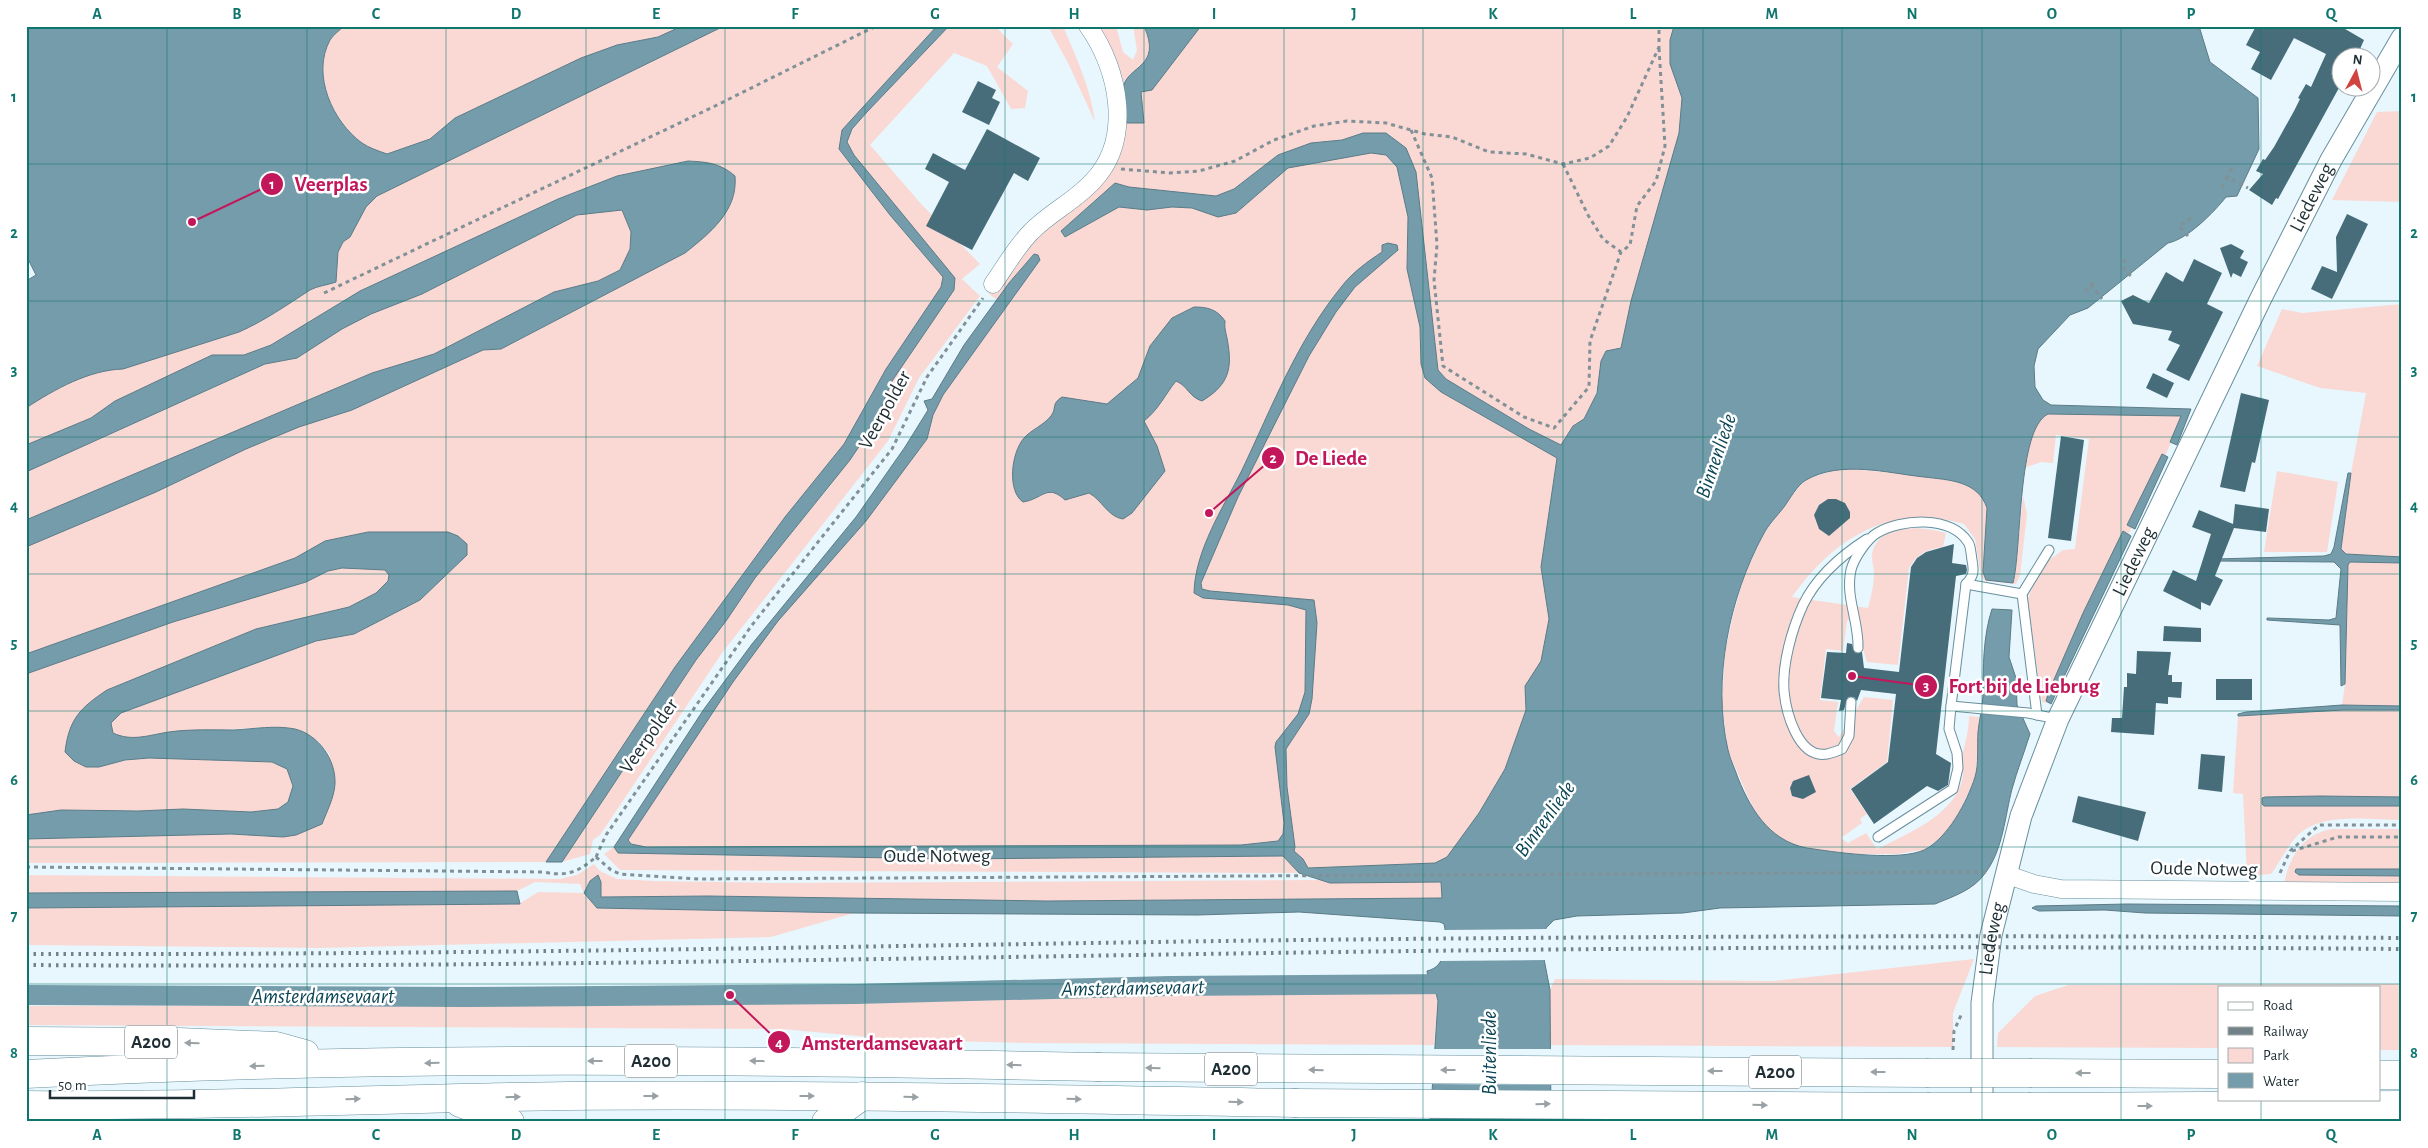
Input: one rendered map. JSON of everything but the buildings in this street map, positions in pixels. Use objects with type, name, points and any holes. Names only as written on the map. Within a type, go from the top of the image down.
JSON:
[{"type":"main road","name":"A200","points":[[26,1041],[179,1042],[276,1046],[341,1063]]},
{"type":"main road","name":"A200","points":[[26,1074],[341,1063],[715,1061],[1364,1070],[2218,1074]]},
{"type":"main road","points":[[2380,1075],[2402,1075]]},
{"type":"main road","name":"A200","points":[[26,1105],[126,1106],[447,1098],[862,1096],[1494,1105],[1624,1103],[2031,1107],[2402,1105]]},
{"type":"main road","points":[[826,1122],[862,1096]]},
{"type":"main road","name":"A200","points":[[447,1098],[510,1122]]},
{"type":"main road","name":"A200","points":[[26,1119],[126,1106]]},
{"type":"street","points":[[993,284],[1032,231],[1094,181],[1112,150],[1118,110],[1112,73],[1088,26]]},
{"type":"street","name":"Liedeweg","points":[[1982,1122],[1982,1003],[2001,873],[2058,719],[2261,298],[2331,160],[2402,38]]},
{"type":"street","name":"Oude Notweg","points":[[2001,873],[2034,884],[2061,889],[2402,892]]},
{"type":"lane","points":[[1851,702],[1849,736],[1842,749],[1826,755],[1814,751],[1798,738],[1790,722],[1784,690],[1787,658],[1804,604],[1817,583],[1833,566],[1875,534],[1897,524],[1930,523],[1955,528],[1969,543],[1974,571],[1973,577],[1966,584],[1951,706],[1949,729],[1957,753],[1958,768],[1953,789],[1878,837]]},
{"type":"lane","points":[[1858,648],[1858,632],[1848,588],[1852,567],[1875,534]]},
{"type":"lane","points":[[2033,714],[2022,594],[2049,550]]},
{"type":"lane","points":[[1966,584],[2022,594]]},
{"type":"lane","points":[[1951,706],[2033,714],[2058,719]]},
{"type":"path","points":[[324,293],[715,106],[876,26]]},
{"type":"path","points":[[1411,130],[1432,178],[1437,245],[1434,280],[1443,366],[1524,417],[1554,428],[1589,387],[1590,340],[1621,252],[1630,244],[1637,206],[1656,181],[1665,146],[1659,26]]},
{"type":"path","points":[[1104,165],[1130,171],[1170,173],[1199,170],[1235,161],[1274,140],[1314,126],[1347,121],[1386,123],[1411,130],[1452,137],[1489,152],[1526,154],[1563,164],[1590,158],[1609,146],[1627,117],[1659,47]]},
{"type":"path","points":[[1563,164],[1588,216],[1603,239],[1621,252]]},
{"type":"path","points":[[2222,188],[2232,168]]},
{"type":"path","points":[[2227,178],[2248,188]]},
{"type":"path","points":[[2188,236],[2179,226],[2190,218]]},
{"type":"path","points":[[2125,259],[2124,270],[2131,276]]},
{"type":"path","points":[[2085,291],[2094,280]]},
{"type":"path","name":"Veerpolder","points":[[596,857],[606,835],[752,625],[892,449],[927,377],[993,284]]},
{"type":"path","points":[[2091,285],[2102,299]]},
{"type":"path","points":[[2278,876],[2290,852],[2318,826],[2402,825]]},
{"type":"path","points":[[2290,852],[2338,837],[2402,837]]},
{"type":"path","points":[[26,867],[543,872],[564,875],[578,870],[596,857]]},
{"type":"path","name":"Oude Notweg","points":[[596,857],[611,870],[620,874],[699,879],[2001,873]]},
{"type":"green space","points":[[344,26],[682,26],[658,37],[617,45],[581,58],[455,118],[430,139],[387,154],[365,145],[352,134],[342,123],[328,97],[323,68],[325,54],[330,40]]},
{"type":"green space","points":[[724,26],[937,26],[842,130],[839,149],[890,215],[943,277],[941,287],[886,369],[844,444],[785,517],[675,667],[546,862],[26,863],[26,839],[232,834],[283,837],[335,783],[329,754],[317,740],[297,730],[277,727],[169,732],[144,737],[124,738],[113,733],[111,723],[121,713],[317,641],[354,634],[420,600],[467,555],[325,541],[295,558],[26,654],[26,547],[156,492],[246,449],[299,427],[352,410],[483,350],[501,349],[685,253],[688,161],[617,176],[558,199],[360,291],[271,345],[244,355],[212,355],[115,401],[91,418],[26,445],[26,408],[60,388],[85,377],[110,370],[123,369],[239,332],[266,318],[310,290],[336,282],[338,252],[343,242],[350,237],[366,207],[377,196]]},
{"type":"green space","points":[[949,26],[995,26],[1013,44],[997,67],[1028,91],[1025,108],[1011,109],[987,66],[954,53],[870,145],[923,206],[980,264],[962,279],[980,296],[919,378],[888,441],[722,653],[600,835],[593,840],[590,854],[562,862],[696,660],[726,621],[755,578],[829,487],[876,421],[892,381],[954,290],[919,235],[854,155],[847,142],[852,130],[867,112]]},
{"type":"green space","points":[[1048,26],[1063,26],[1087,85],[1095,122],[1069,65]]},
{"type":"green space","points":[[1087,26],[1116,26],[1123,52],[1133,60],[1137,50],[1133,26],[1144,26],[1149,40],[1149,50],[1142,64],[1126,80],[1123,88],[1127,123],[1140,92],[1164,74],[1201,26],[1674,26],[1670,40],[1670,64],[1682,98],[1679,133],[1621,348],[1601,361],[1596,391],[1589,412],[1561,445],[1529,429],[1446,379],[1438,370],[1421,226],[1406,148],[1386,133],[1363,133],[1342,140],[1311,143],[1278,155],[1234,189],[1216,196],[1129,187],[1115,183],[1061,231],[1065,237],[1119,207],[1147,210],[1172,207],[1192,208],[1218,217],[1236,213],[1288,168],[1309,163],[1371,153],[1386,155],[1397,167],[1408,217],[1407,269],[1420,327],[1441,392],[1557,458],[1541,567],[1549,619],[1541,661],[1525,686],[1526,710],[1505,769],[1479,813],[1447,857],[1435,863],[1308,868],[1285,846],[1273,842],[1241,845],[646,847],[631,844],[628,840],[629,835],[733,682],[778,621],[927,439],[933,415],[943,395],[1040,260],[1030,258],[997,300],[989,294],[1031,239],[1088,192],[1117,116]]},
{"type":"green space","points":[[2402,111],[2402,202],[2332,200],[2377,112]]},
{"type":"green space","points":[[622,210],[631,232],[630,249],[621,270],[598,281],[554,293],[434,354],[372,373],[26,520],[26,472],[266,364],[297,358],[342,329],[371,314],[422,294],[577,215]]},
{"type":"green space","points":[[2402,304],[2402,557],[2346,554],[2341,549],[2351,473],[2366,393],[2320,388],[2257,366],[2282,309],[2302,313]]},
{"type":"green space","points":[[2048,414],[2181,416],[2182,418],[2150,490],[2048,703],[2042,702],[2027,600],[2037,577],[2049,560],[2063,550],[2075,549],[2089,439],[2056,435],[2053,463],[2041,462],[2024,468],[2028,446],[2034,430],[2042,418]]},
{"type":"green space","points":[[1842,468],[1932,477],[1965,484],[1975,489],[1980,493],[1987,508],[1983,572],[1986,580],[2015,576],[2023,496],[2027,514],[2020,576],[2016,584],[1985,581],[1981,576],[1975,539],[1964,524],[1937,519],[1912,518],[1888,522],[1866,530],[1845,542],[1808,576],[1792,597],[1868,608],[1874,577],[1872,553],[1878,541],[1885,535],[1905,529],[1927,529],[1946,533],[1943,547],[1923,553],[1915,559],[1909,568],[1898,665],[1867,662],[1853,617],[1847,621],[1843,651],[1826,649],[1820,700],[1838,702],[1834,731],[1839,737],[1864,697],[1893,700],[1887,762],[1850,789],[1867,814],[1860,819],[1862,823],[1841,838],[1848,843],[1866,833],[1877,849],[1929,821],[1951,801],[1959,789],[1963,776],[1961,761],[1969,716],[1979,717],[1976,776],[1956,819],[1942,837],[1923,850],[1897,854],[1853,854],[1807,849],[1791,844],[1772,832],[1756,815],[1728,751],[1722,704],[1725,652],[1744,576],[1764,533],[1804,480]]},
{"type":"green space","points":[[2277,471],[2338,482],[2327,552],[2264,552]]},
{"type":"green space","points":[[2350,562],[2402,563],[2402,706],[2342,705],[2345,684],[2347,570]]},
{"type":"green space","points":[[342,568],[385,570],[389,575],[388,581],[376,593],[349,607],[256,629],[107,690],[99,767],[141,759],[163,758],[272,762],[287,769],[293,786],[288,802],[278,809],[251,812],[183,809],[138,811],[61,810],[26,815],[26,674],[173,622],[306,582],[328,571]]},
{"type":"green space","points":[[2343,710],[2402,710],[2402,797],[2265,797],[2264,806],[2402,806],[2402,820],[2361,818],[2319,823],[2307,828],[2297,836],[2271,874],[2247,876],[2243,794],[2233,793],[2238,716]]},
{"type":"green space","points":[[2332,829],[2402,829],[2402,869],[2299,869],[2299,875],[2402,876],[2402,886],[2284,884],[2294,856],[2305,841]]},
{"type":"green space","points":[[614,847],[618,853],[784,856],[1283,856],[1299,873],[620,870],[604,854]]},
{"type":"green space","points":[[594,864],[600,871],[617,879],[654,881],[777,883],[1321,880],[1330,883],[1441,882],[1443,898],[1047,901],[708,896],[600,897],[601,882],[597,908],[854,913],[771,937],[319,948],[26,945],[26,908],[519,904],[538,892],[584,893],[580,884],[535,882],[517,891],[26,893],[26,875],[560,879],[577,875]]},
{"type":"green space","points":[[1974,959],[1953,1013],[1953,1047],[1550,1045],[1550,990],[1555,979],[1774,981]]},
{"type":"green space","points":[[2402,984],[2402,1050],[2380,1050],[2380,986],[2218,986],[2218,1048],[1997,1047],[1998,1033],[2035,996],[2068,985]]},
{"type":"green space","points":[[1433,992],[1437,994],[1438,1001],[1434,1045],[1027,1043],[901,1040],[782,1029],[26,1025],[26,1006],[568,1005]]},
{"type":"water","points":[[26,26],[344,26],[331,38],[325,54],[323,68],[328,97],[342,123],[352,134],[365,145],[387,154],[430,139],[455,118],[581,58],[617,45],[658,37],[682,26],[724,26],[377,196],[366,207],[350,237],[343,242],[338,252],[336,282],[310,290],[266,318],[239,332],[123,369],[110,370],[85,377],[60,388],[26,408],[26,281],[36,275],[26,255]]},
{"type":"water","points":[[937,26],[949,26],[852,129],[847,142],[854,155],[955,278],[954,290],[892,381],[876,421],[850,460],[755,578],[726,621],[696,660],[562,862],[546,862],[675,667],[785,517],[844,444],[886,369],[941,287],[943,277],[890,215],[839,149],[842,130]]},
{"type":"water","points":[[1144,26],[1201,26],[1152,90],[1141,92],[1144,123],[1127,123],[1123,88],[1126,80],[1147,58],[1149,40]]},
{"type":"water","points":[[1674,26],[2199,26],[2210,62],[2258,98],[2259,149],[2237,196],[2226,197],[2192,231],[2168,243],[2088,308],[2070,315],[2038,349],[2034,366],[2035,387],[2043,400],[2051,405],[2191,409],[2177,445],[2170,442],[2181,416],[2048,414],[2038,424],[2031,442],[2026,465],[2013,583],[1986,580],[1983,572],[1987,508],[1983,499],[1970,487],[1944,479],[1864,469],[1849,469],[1820,474],[1800,485],[1767,528],[1751,559],[1741,585],[1727,640],[1722,696],[1728,750],[1738,778],[1757,815],[1776,834],[1800,846],[1854,854],[1886,856],[1924,850],[1941,837],[1956,818],[1967,797],[1976,772],[1978,732],[1983,697],[1984,652],[1989,619],[1992,609],[2012,610],[2009,657],[2016,678],[2017,705],[2030,734],[2012,789],[2000,843],[1986,872],[1970,888],[1935,904],[1720,908],[1683,913],[1577,916],[1554,920],[1546,928],[1544,959],[1550,990],[1551,1122],[1430,1122],[1438,1001],[1436,993],[1430,992],[1427,971],[1438,965],[1443,955],[1445,929],[1444,924],[1440,922],[1299,912],[1197,915],[854,913],[597,908],[584,893],[590,881],[598,875],[601,882],[601,897],[708,896],[1047,901],[1442,898],[1441,882],[1330,883],[1299,873],[1283,856],[950,859],[618,853],[614,847],[704,709],[752,644],[856,517],[905,447],[928,410],[924,401],[932,399],[964,345],[1009,283],[1034,254],[1038,255],[1040,260],[943,395],[933,415],[927,439],[866,521],[778,621],[733,682],[628,840],[631,844],[646,847],[1241,845],[1278,841],[1283,834],[1284,823],[1275,747],[1276,742],[1298,714],[1305,692],[1306,610],[1288,605],[1203,598],[1194,593],[1196,577],[1199,561],[1211,530],[1242,470],[1298,352],[1326,307],[1342,286],[1360,267],[1382,252],[1382,245],[1388,243],[1397,245],[1398,250],[1355,287],[1336,312],[1309,356],[1238,497],[1201,583],[1202,589],[1210,591],[1314,600],[1317,623],[1312,699],[1309,714],[1286,749],[1287,787],[1294,851],[1303,859],[1308,868],[1435,863],[1447,857],[1479,813],[1505,769],[1526,710],[1525,686],[1541,661],[1549,619],[1541,567],[1557,458],[1441,392],[1425,378],[1421,364],[1420,327],[1407,269],[1408,217],[1397,167],[1386,155],[1371,153],[1288,168],[1236,213],[1218,217],[1192,208],[1172,207],[1147,210],[1119,207],[1065,237],[1061,231],[1115,183],[1129,187],[1216,196],[1234,189],[1278,155],[1311,143],[1342,140],[1363,133],[1386,133],[1406,148],[1416,172],[1438,370],[1446,379],[1529,429],[1561,445],[1573,426],[1584,419],[1597,393],[1601,361],[1606,351],[1621,348],[1631,301],[1679,133],[1682,98],[1670,64],[1670,40]]},
{"type":"water","points":[[688,161],[707,163],[724,168],[735,176],[735,189],[727,210],[713,229],[685,253],[501,349],[483,350],[352,410],[299,427],[246,449],[156,492],[26,547],[26,520],[372,373],[434,354],[554,292],[598,281],[620,270],[630,249],[631,232],[622,210],[577,215],[422,294],[371,314],[342,329],[297,358],[265,364],[26,472],[26,445],[91,418],[115,401],[212,355],[244,355],[271,345],[360,291],[558,199],[617,176]]},
{"type":"water","points":[[1194,307],[1203,307],[1211,310],[1219,314],[1225,321],[1229,354],[1226,378],[1210,396],[1202,401],[1194,397],[1176,381],[1158,407],[1144,421],[1157,446],[1165,471],[1132,513],[1123,519],[1118,518],[1089,493],[1065,500],[1059,495],[1049,492],[1023,502],[1018,497],[1015,489],[1013,472],[1016,453],[1024,438],[1048,419],[1053,413],[1056,402],[1062,397],[1107,404],[1138,378],[1150,346],[1172,318]]},
{"type":"water","points":[[2162,454],[2168,457],[2135,529],[2127,525]]},
{"type":"water","points":[[2348,473],[2351,473],[2341,549],[2346,554],[2402,557],[2402,563],[2350,562],[2348,565],[2345,684],[2341,686],[2340,625],[2267,620],[2267,618],[2329,620],[2336,618],[2341,569],[2334,562],[2216,561],[2215,559],[2324,556],[2331,554]]},
{"type":"water","points":[[2123,531],[2131,536],[2051,704],[2046,701],[2049,691],[2083,613]]},
{"type":"water","points":[[368,532],[448,532],[458,536],[467,544],[467,555],[420,600],[354,634],[316,641],[121,713],[111,723],[113,733],[127,737],[148,736],[185,730],[234,730],[272,727],[295,729],[304,732],[312,737],[324,750],[333,766],[335,775],[333,794],[322,824],[296,835],[283,837],[231,834],[26,839],[26,815],[61,810],[138,811],[183,809],[251,812],[278,809],[288,802],[293,786],[287,769],[272,762],[149,758],[125,760],[99,767],[86,767],[74,761],[65,752],[69,731],[77,715],[107,690],[256,629],[349,607],[376,593],[388,581],[389,575],[385,570],[342,568],[328,571],[306,582],[173,622],[26,674],[26,654],[295,558],[325,541]]},
{"type":"water","points":[[2342,705],[2402,706],[2402,710],[2343,710],[2238,716],[2238,714],[2246,712]]},
{"type":"water","points":[[2265,797],[2402,797],[2402,806],[2264,806],[2262,804],[2262,798]]},
{"type":"water","points":[[2296,869],[2402,869],[2402,876],[2299,875],[2295,872]]},
{"type":"water","points":[[517,891],[520,904],[26,908],[26,893]]},
{"type":"water","points":[[2127,904],[2402,906],[2402,916],[2145,913],[2105,910],[2039,911],[2032,908],[2036,906]]},
{"type":"pier","points":[[1548,929],[1547,960],[1439,961],[1443,930]]},
{"type":"pier","points":[[1431,1049],[1553,1049],[1553,1085],[1429,1084]]},
{"type":"waterway","name":"Amsterdamsevaart","points":[[26,995],[466,997],[855,994],[1170,986],[1454,984]]},
{"type":"railway","points":[[26,954],[474,952],[1516,938],[1959,936],[2402,938]]},
{"type":"railway","points":[[26,965],[519,964],[1738,948],[2402,949]]},
{"type":"place","name":"Veerplas","points":[[192,222]]},
{"type":"place","name":"De Liede","points":[[1209,513]]},
{"type":"place","name":"Fort bij de Liebrug","points":[[1852,676]]},
{"type":"place","name":"Amsterdamsevaart","points":[[730,995]]},
{"type":"water label","name":"Binnenliede","points":[[1716,456]]},
{"type":"water label","name":"Binnenliede","points":[[1545,819]]},
{"type":"water label","name":"Buitenliede","points":[[1489,1053]]}]
